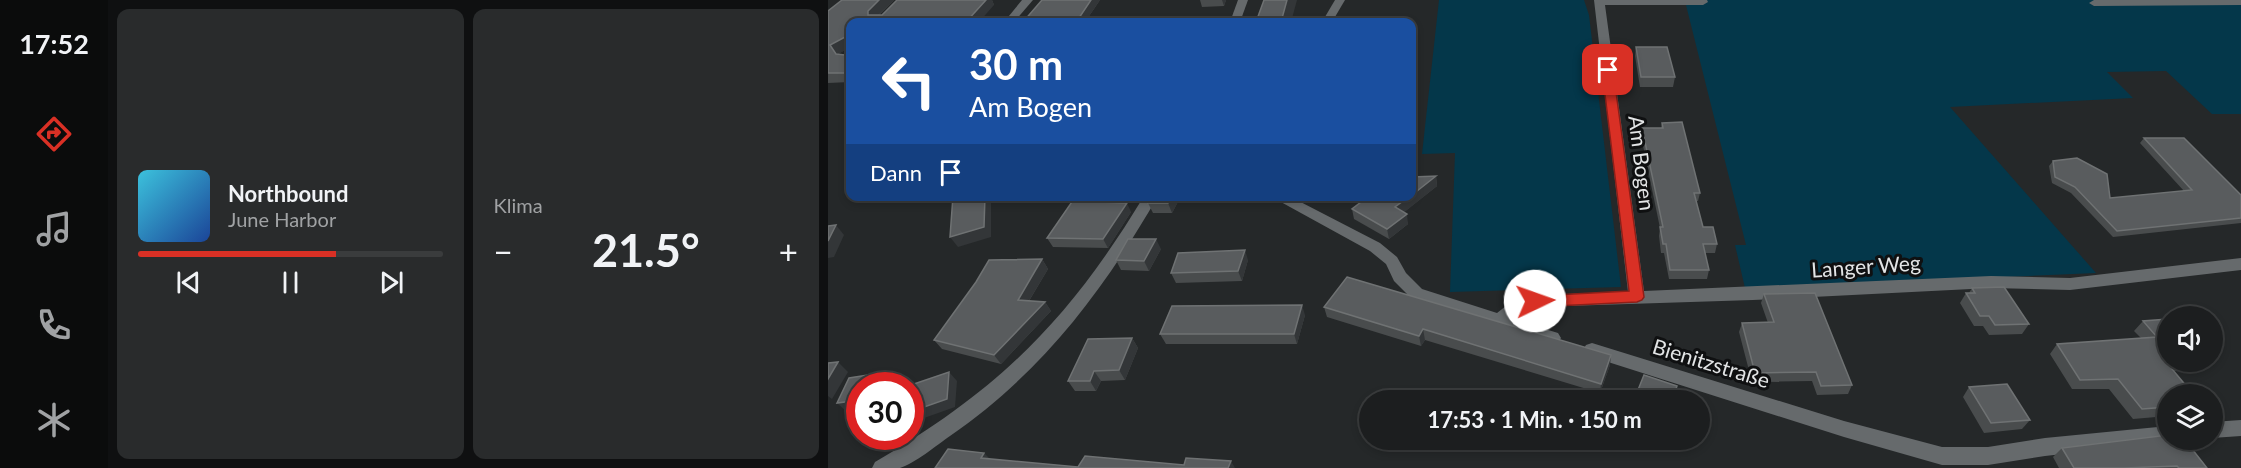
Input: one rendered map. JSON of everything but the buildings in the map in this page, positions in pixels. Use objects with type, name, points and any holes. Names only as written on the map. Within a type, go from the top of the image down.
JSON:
[{"type":"street","points":[[1012,18],[1028,0]]},
{"type":"street","points":[[1236,18],[1243,0]]},
{"type":"street","points":[[1329,18],[1340,0]]},
{"type":"street","points":[[1599,1],[1703,2]]},
{"type":"street","name":"Am Bogen","points":[[1599,1],[1637,297]]},
{"type":"street","points":[[2094,3],[2241,2]]},
{"type":"street","points":[[882,468],[923,445],[974,410],[1044,347],[1071,318],[1110,267],[1148,201]]},
{"type":"street","name":"Bienitzstraße","points":[[1287,201],[1375,247],[1392,261],[1400,277],[1416,293],[1844,429],[1942,456],[1988,456],[2045,447],[2157,435]]},
{"type":"street","name":"Langer Weg","points":[[1499,321],[1517,306],[1535,301],[1753,294],[1991,282],[2070,284],[2241,264]]},
{"type":"street","points":[[2223,429],[2241,428]]},
{"type":"shaded area","points":[[1439,0],[1584,0],[1589,15],[1621,287],[1450,292],[1455,153],[1422,154]]},
{"type":"shaded area","points":[[1699,0],[2237,0],[2241,3],[2241,114],[2212,114],[2166,71],[2107,72],[2133,98],[1950,107],[2096,273],[1745,288],[1735,245],[1746,245],[1686,5]]},
{"type":"route","points":[[1535,301],[1637,297],[1608,70]]}]
